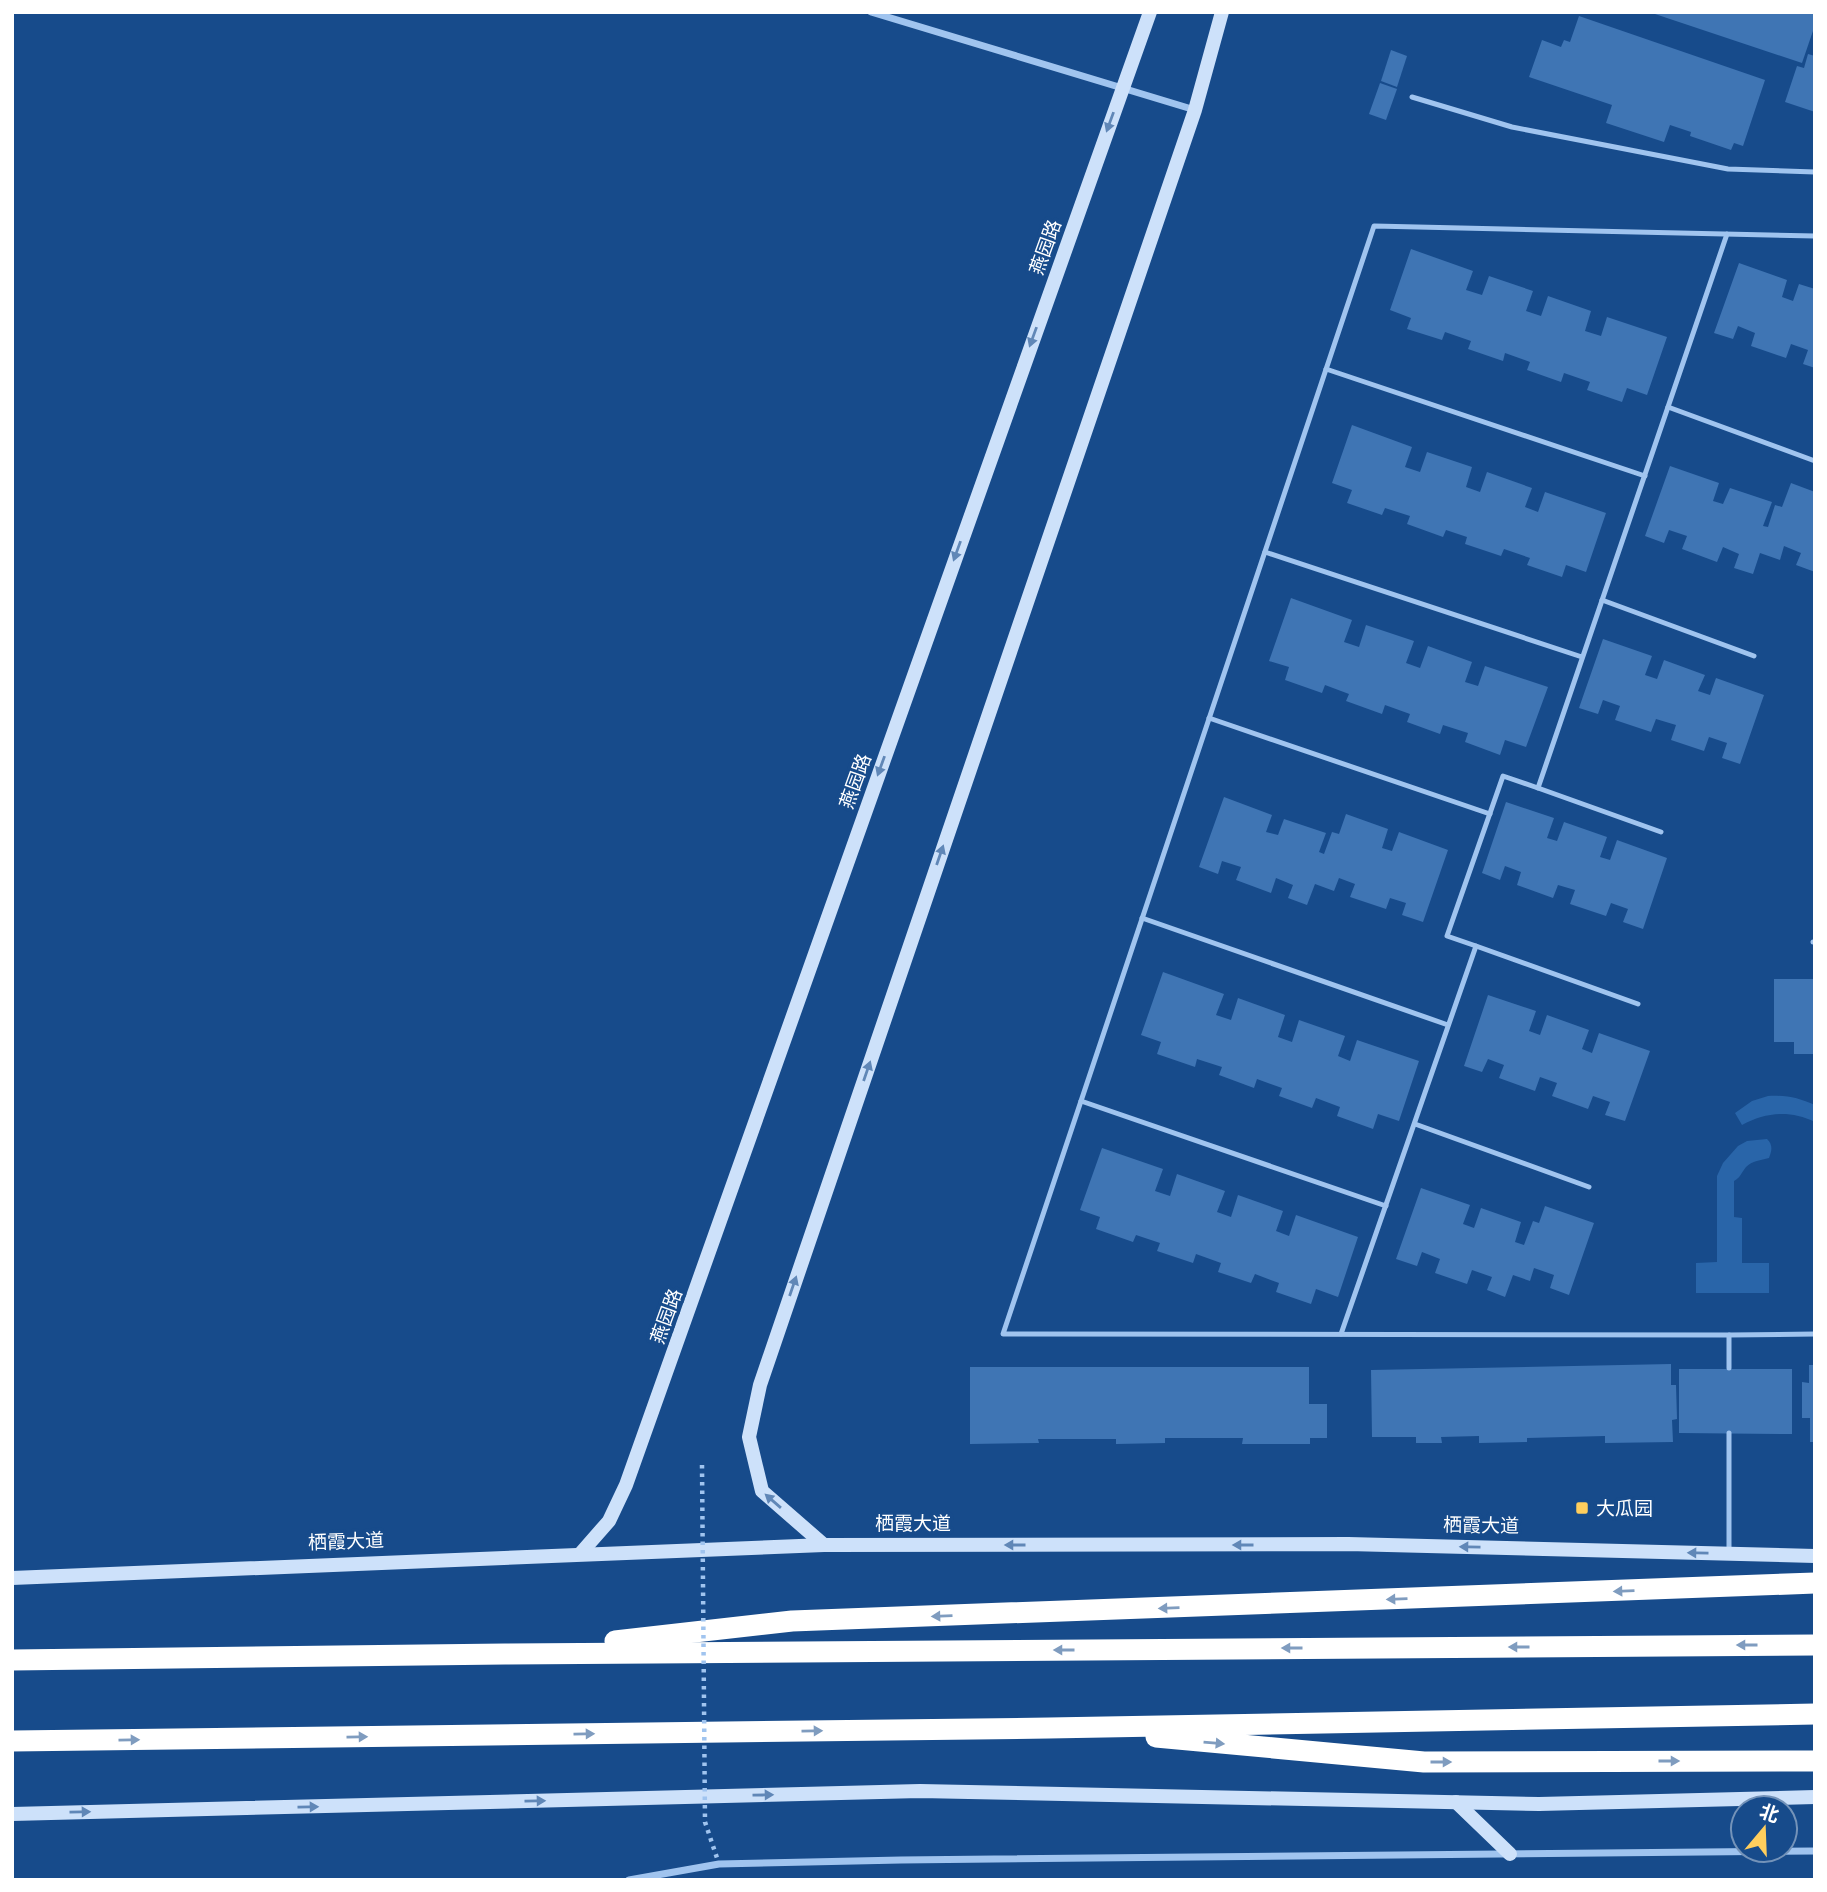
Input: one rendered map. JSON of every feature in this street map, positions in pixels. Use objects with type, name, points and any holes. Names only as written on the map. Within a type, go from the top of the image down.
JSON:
[{"type":"highway","points":[[505,1654],[792,1621],[1815,1583]]},
{"type":"highway","points":[[12,1660],[1815,1645]]},
{"type":"highway","points":[[12,1741],[1049,1728],[1815,1714]]},
{"type":"highway","points":[[1049,1728],[1424,1762],[1815,1761]]},
{"type":"main road","name":"燕园路","points":[[580,1554],[609,1521],[626,1485],[1150,12]]},
{"type":"main road","points":[[824,1545],[762,1491],[749,1437],[760,1385],[1195,110],[1222,12]]},
{"type":"main road","name":"栖霞大道","points":[[12,1578],[824,1545],[1348,1544],[1815,1556]]},
{"type":"main road","points":[[12,1814],[920,1791],[1539,1804],[1815,1797]]},
{"type":"main road","points":[[1457,1802],[1510,1854]]},
{"type":"street","points":[[871,12],[1195,110]]},
{"type":"street","points":[[629,1880],[719,1864],[929,1859],[1815,1851]]},
{"type":"lane","points":[[1412,97],[1512,127],[1728,169],[1815,172]]},
{"type":"lane","points":[[1815,236],[1374,226],[1003,1334],[1815,1334]]},
{"type":"lane","points":[[1538,788],[1727,234]]},
{"type":"lane","points":[[1326,369],[1645,476]]},
{"type":"lane","points":[[1668,407],[1815,461]]},
{"type":"lane","points":[[1265,552],[1582,657]]},
{"type":"lane","points":[[1602,600],[1754,656]]},
{"type":"lane","points":[[1209,718],[1489,814]]},
{"type":"lane","points":[[1638,1004],[1447,936],[1503,776],[1661,832]]},
{"type":"lane","points":[[1142,918],[1448,1026]]},
{"type":"lane","points":[[1342,1335],[1476,946]]},
{"type":"lane","points":[[1081,1101],[1386,1206]]},
{"type":"lane","points":[[1415,1124],[1589,1187]]},
{"type":"lane","points":[[1729,1335],[1729,1368]]},
{"type":"lane","points":[[1729,1433],[1730,1554]]},
{"type":"path","points":[[702,1465],[705,1822],[719,1864]]},
{"type":"shaded area","points":[[1768,1096],[1803,1100],[1815,1105],[1815,1122],[1778,1114],[1760,1117],[1742,1125],[1735,1113],[1752,1101]]},
{"type":"shaded area","points":[[1767,1139],[1771,1148],[1769,1158],[1748,1165],[1734,1181],[1734,1217],[1742,1218],[1742,1263],[1769,1263],[1769,1293],[1696,1293],[1696,1263],[1717,1262],[1717,1176],[1723,1163],[1738,1146],[1747,1141]]},
{"type":"building","points":[[1649,12],[1815,12],[1815,25],[1802,63]]},
{"type":"building","points":[[1579,16],[1765,80],[1743,146],[1734,143],[1731,150],[1690,136],[1691,132],[1670,125],[1664,142],[1606,123],[1612,105],[1529,77],[1542,40],[1561,47],[1564,40],[1570,42]]},
{"type":"building","points":[[1391,50],[1407,56],[1397,87],[1381,81]]},
{"type":"building","points":[[1808,54],[1815,56],[1815,112],[1785,102],[1797,66],[1804,68]]},
{"type":"building","points":[[1380,83],[1397,89],[1386,120],[1369,114]]},
{"type":"building","points":[[1411,249],[1473,271],[1466,290],[1482,295],[1489,276],[1533,291],[1526,311],[1541,316],[1548,296],[1591,311],[1585,331],[1601,336],[1607,317],[1667,337],[1647,395],[1627,388],[1622,402],[1587,390],[1590,382],[1564,373],[1561,382],[1527,370],[1530,362],[1505,353],[1503,361],[1468,349],[1471,341],[1445,332],[1442,340],[1407,329],[1411,318],[1390,310]]},
{"type":"building","points":[[1739,263],[1787,280],[1782,297],[1793,301],[1799,284],[1815,289],[1815,368],[1803,364],[1808,350],[1791,344],[1786,358],[1751,346],[1755,333],[1738,326],[1733,339],[1714,333]]},
{"type":"building","points":[[1352,425],[1412,447],[1405,467],[1420,472],[1427,452],[1472,467],[1466,487],[1480,492],[1487,472],[1532,488],[1525,507],[1538,512],[1545,492],[1606,513],[1586,572],[1566,565],[1562,577],[1527,565],[1530,558],[1504,549],[1501,556],[1465,544],[1467,537],[1446,530],[1443,537],[1407,524],[1410,516],[1385,508],[1382,515],[1347,503],[1352,490],[1332,483]]},
{"type":"building","points":[[1670,466],[1719,483],[1713,501],[1723,504],[1730,488],[1772,502],[1763,526],[1768,527],[1775,505],[1782,507],[1791,483],[1815,492],[1815,572],[1796,565],[1801,553],[1784,546],[1780,560],[1760,553],[1753,574],[1734,568],[1739,554],[1723,547],[1717,562],[1682,549],[1687,536],[1669,530],[1664,543],[1645,536]]},
{"type":"building","points":[[1291,598],[1352,620],[1344,642],[1359,647],[1366,625],[1414,641],[1406,663],[1420,668],[1428,646],[1472,662],[1465,682],[1478,686],[1485,666],[1548,687],[1526,747],[1505,740],[1500,755],[1465,742],[1468,733],[1443,725],[1440,734],[1407,722],[1410,714],[1385,705],[1382,714],[1346,701],[1349,694],[1325,685],[1322,693],[1285,680],[1289,667],[1269,661]]},
{"type":"building","points":[[1603,639],[1652,656],[1645,675],[1657,679],[1664,660],[1705,675],[1698,691],[1710,695],[1716,678],[1764,695],[1740,764],[1722,758],[1727,743],[1709,737],[1704,751],[1671,740],[1676,725],[1656,719],[1651,732],[1615,720],[1620,706],[1603,700],[1598,714],[1579,708]]},
{"type":"building","points":[[1224,797],[1272,815],[1266,832],[1278,835],[1284,819],[1326,833],[1319,852],[1324,854],[1332,832],[1339,834],[1346,814],[1388,829],[1382,848],[1392,851],[1399,832],[1448,850],[1423,922],[1402,915],[1406,903],[1390,898],[1386,909],[1350,897],[1355,884],[1339,878],[1334,891],[1315,884],[1307,905],[1288,898],[1293,885],[1276,878],[1271,893],[1236,880],[1241,867],[1222,861],[1218,874],[1199,867]]},
{"type":"building","points":[[1506,802],[1554,818],[1547,838],[1557,841],[1564,822],[1607,837],[1600,857],[1610,860],[1617,840],[1667,858],[1643,929],[1623,922],[1628,909],[1611,903],[1606,916],[1570,904],[1575,890],[1558,885],[1553,898],[1517,885],[1521,872],[1505,866],[1500,880],[1482,873]]},
{"type":"building","points":[[1163,972],[1224,994],[1216,1015],[1231,1020],[1238,998],[1285,1015],[1278,1037],[1292,1042],[1299,1020],[1345,1036],[1338,1056],[1350,1061],[1357,1040],[1419,1061],[1399,1121],[1378,1114],[1373,1129],[1337,1116],[1340,1107],[1316,1098],[1312,1108],[1279,1096],[1282,1088],[1257,1079],[1254,1088],[1219,1075],[1222,1067],[1197,1059],[1195,1067],[1157,1054],[1161,1042],[1141,1035]]},
{"type":"building","points":[[1774,979],[1815,979],[1815,1054],[1794,1054],[1794,1042],[1774,1042]]},
{"type":"building","points":[[1488,995],[1536,1011],[1529,1031],[1540,1035],[1547,1015],[1589,1030],[1582,1049],[1592,1053],[1599,1033],[1650,1051],[1625,1121],[1605,1115],[1610,1102],[1593,1096],[1588,1109],[1552,1096],[1557,1083],[1540,1077],[1535,1091],[1499,1078],[1504,1065],[1488,1059],[1482,1072],[1464,1066]]},
{"type":"building","points":[[1102,1148],[1163,1169],[1155,1191],[1170,1196],[1177,1174],[1225,1191],[1217,1212],[1231,1217],[1238,1195],[1283,1211],[1276,1231],[1289,1236],[1296,1215],[1358,1237],[1338,1297],[1316,1289],[1311,1304],[1276,1292],[1279,1283],[1255,1274],[1251,1283],[1218,1272],[1221,1263],[1196,1254],[1193,1263],[1157,1251],[1160,1243],[1136,1235],[1133,1242],[1096,1229],[1100,1217],[1080,1210]]},
{"type":"building","points":[[1421,1188],[1470,1205],[1463,1224],[1474,1228],[1481,1208],[1521,1222],[1515,1242],[1524,1245],[1533,1221],[1539,1223],[1545,1206],[1594,1223],[1569,1295],[1550,1288],[1554,1275],[1534,1268],[1530,1281],[1513,1275],[1505,1297],[1487,1290],[1492,1277],[1472,1270],[1467,1284],[1435,1273],[1440,1259],[1422,1252],[1417,1266],[1396,1259]]},
{"type":"building","points":[[1671,1364],[1671,1385],[1676,1385],[1677,1419],[1672,1420],[1673,1442],[1605,1443],[1605,1436],[1527,1438],[1527,1442],[1479,1443],[1479,1436],[1441,1437],[1442,1443],[1416,1443],[1416,1437],[1372,1437],[1371,1370]]},
{"type":"building","points":[[1809,1365],[1815,1365],[1815,1442],[1810,1442],[1810,1418],[1802,1418],[1802,1382],[1809,1383]]},
{"type":"building","points":[[970,1367],[1309,1367],[1309,1404],[1327,1404],[1327,1438],[1310,1438],[1310,1444],[1242,1444],[1243,1438],[1165,1438],[1165,1443],[1116,1444],[1116,1439],[1038,1439],[1039,1443],[970,1444]]},
{"type":"building","points":[[1679,1369],[1792,1369],[1792,1434],[1679,1433]]},
{"type":"place","name":"大瓜园","points":[[1582,1508]]}]
